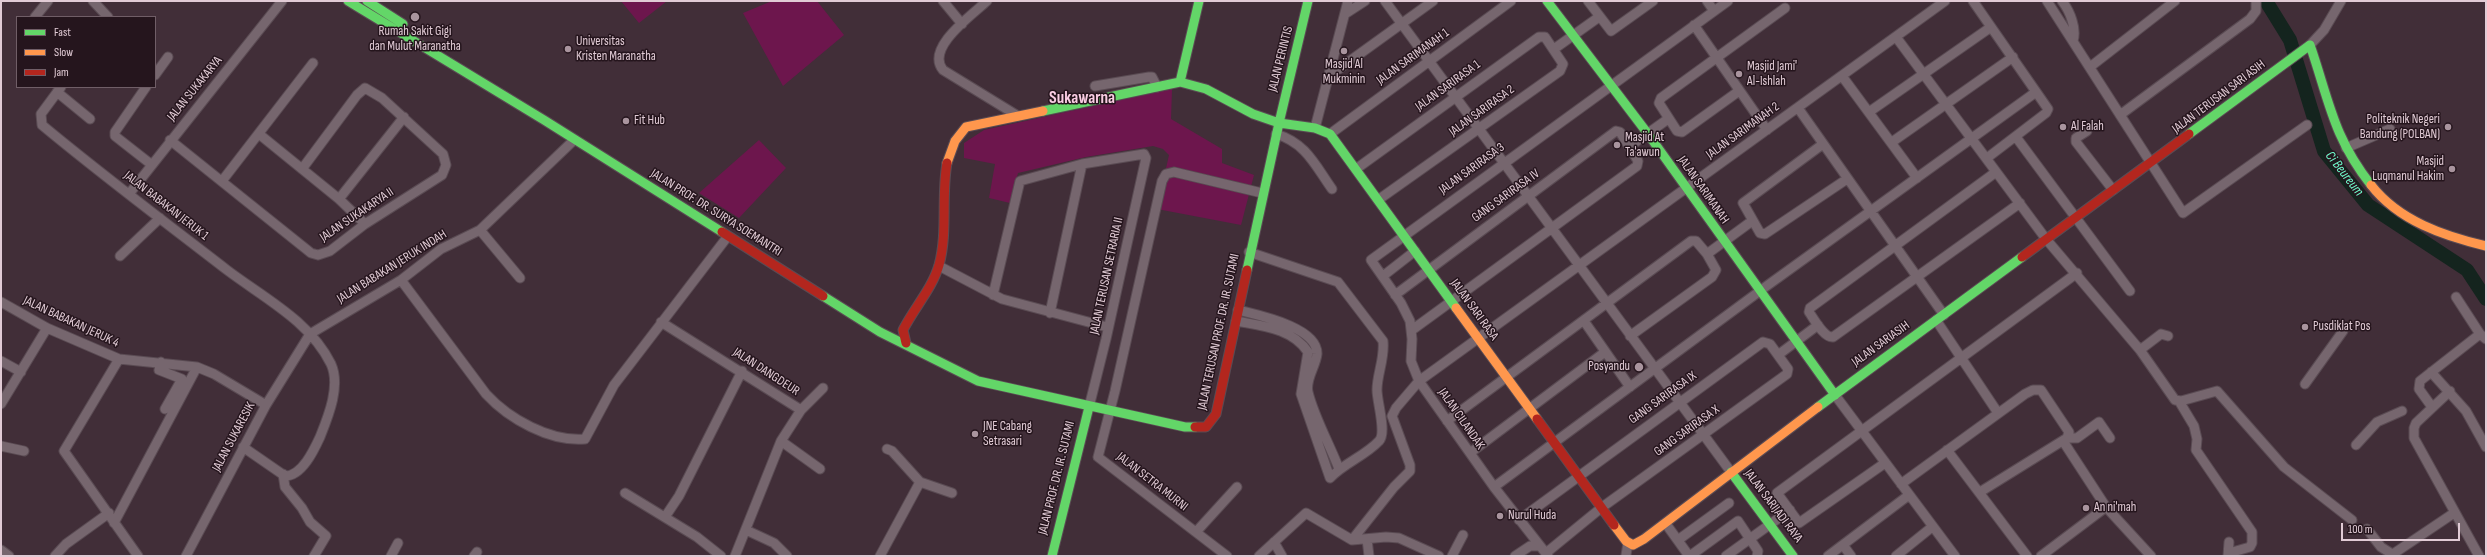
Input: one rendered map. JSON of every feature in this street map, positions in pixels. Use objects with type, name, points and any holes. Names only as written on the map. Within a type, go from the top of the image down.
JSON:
[{"type":"main road","name":"JALAN PROF. DR. SURYA SOEMANTRI","points":[[348,1],[574,140],[880,332],[906,343],[948,369],[978,381],[1089,406]]},
{"type":"main road","name":"JALAN PROF. DR. SURYA SOEMANTRI","points":[[367,1],[884,324],[899,328],[905,326]]},
{"type":"main road","points":[[1180,82],[1199,1]]},
{"type":"main road","name":"JALAN PERINTIS","points":[[1279,123],[1308,1]]},
{"type":"main road","name":"JALAN SARIMANAH","points":[[1547,1],[1648,134],[1835,395]]},
{"type":"main road","points":[[2307,49],[2332,118],[2346,148],[2363,178],[2377,195],[2399,213],[2418,225],[2455,240],[2486,246]]},
{"type":"main road","name":"JALAN TERUSAN SARI ASIH","points":[[2152,163],[2290,59],[2307,49]]},
{"type":"main road","points":[[906,343],[903,330],[939,266],[945,233],[947,163],[959,134],[966,127],[1180,82],[1193,84],[1264,120],[1315,128],[1330,134]]},
{"type":"main road","name":"JALAN TERUSAN PROF. DR. IR. SUTAMI","points":[[1089,406],[1185,427],[1206,427],[1216,414],[1249,252],[1279,123]]},
{"type":"main road","name":"JALAN SARI RASA","points":[[1330,134],[1601,508],[1625,552]]},
{"type":"main road","name":"JALAN SARIASIH","points":[[1625,552],[1666,524],[1731,472],[2046,239],[2152,163]]},
{"type":"main road","name":"JALAN PROF. DR. IR. SUTAMI","points":[[1052,556],[1089,406]]},
{"type":"main road","name":"JALAN SARIJADI RAYA","points":[[1731,472],[1794,556]]},
{"type":"street","points":[[35,16],[48,1]]},
{"type":"street","points":[[94,1],[107,16]]},
{"type":"street","name":"JALAN SUKAKARYA","points":[[129,194],[170,140],[282,1]]},
{"type":"street","points":[[943,1],[962,24]]},
{"type":"street","points":[[987,1],[944,42],[939,56],[940,65],[944,70],[1018,116]]},
{"type":"street","points":[[1315,128],[1348,1]]},
{"type":"street","points":[[1345,14],[1365,1]]},
{"type":"street","points":[[1384,1],[1731,472]]},
{"type":"street","points":[[1329,76],[1432,1]]},
{"type":"street","name":"JALAN SARIMANAH 1","points":[[1330,134],[1511,1]]},
{"type":"street","points":[[1588,1],[1599,17],[1612,31],[1653,1]]},
{"type":"street","points":[[1707,1],[1714,11]]},
{"type":"street","name":"JALAN SARIRASA 3","points":[[1385,279],[1371,260],[1611,84],[1728,1]]},
{"type":"street","name":"JALAN SARIMANAH 2","points":[[1352,540],[1394,487],[1410,471],[1405,450],[1392,416],[1396,408],[1419,381],[1945,1]]},
{"type":"street","points":[[1973,1],[2013,57],[2047,108],[2048,112],[1986,158]]},
{"type":"street","points":[[2047,1],[2183,213],[2307,125]]},
{"type":"street","points":[[2073,42],[2074,32],[2064,4],[2075,1]]},
{"type":"street","points":[[2090,67],[2175,1]]},
{"type":"street","points":[[2120,115],[2250,20],[2256,11],[2256,1]]},
{"type":"street","points":[[2307,49],[2324,30],[2341,1]]},
{"type":"street","points":[[1739,91],[1682,132],[1677,131],[1660,106],[1661,98],[1785,8]]},
{"type":"street","points":[[1554,49],[1599,17]]},
{"type":"street","points":[[1694,26],[1767,130]]},
{"type":"street","points":[[1869,112],[1923,72],[1991,27]]},
{"type":"street","name":"JALAN SARIRASA 1","points":[[1356,169],[1539,37],[1545,37],[1554,49]]},
{"type":"street","points":[[1896,37],[2046,239],[2140,350],[2169,392],[2178,401],[2194,426],[2197,439],[2196,450],[2252,532],[2252,543],[2250,547],[2228,555],[2229,542]]},
{"type":"street","name":"JALAN SARIRASA 2","points":[[1378,200],[1560,71],[1563,64],[1554,49]]},
{"type":"street","points":[[156,74],[168,57]]},
{"type":"street","points":[[1892,142],[2013,57]]},
{"type":"street","points":[[222,181],[313,63]]},
{"type":"street","points":[[1842,76],[1917,178]]},
{"type":"street","points":[[1096,86],[1152,77],[1158,87]]},
{"type":"street","points":[[145,88],[115,132],[115,136],[152,165]]},
{"type":"street","points":[[59,90],[90,119]]},
{"type":"street","name":"JALAN BABAKAN JERUK 1","points":[[59,90],[41,114],[42,125],[160,218],[298,321],[310,334],[331,365],[335,384],[326,421],[312,452],[298,471],[290,476],[283,474]]},
{"type":"street","points":[[302,168],[361,90],[372,90],[404,117],[339,199]]},
{"type":"street","points":[[1494,487],[2036,92]]},
{"type":"street","points":[[1798,108],[1918,277],[1962,358],[1998,413]]},
{"type":"street","name":"JALAN SUKAKARYA II","points":[[170,140],[311,253],[318,255],[330,251],[365,224],[442,175],[446,169],[443,154],[404,117]]},
{"type":"street","points":[[1412,330],[1637,166],[1638,161],[1630,146],[1668,118]]},
{"type":"street","points":[[2346,148],[2390,129]]},
{"type":"street","name":"GANG SARIRASA IV","points":[[1395,295],[1428,269],[1616,131],[1620,132],[1630,146]]},
{"type":"street","points":[[2087,131],[2076,138],[2076,142],[2113,190]]},
{"type":"street","points":[[259,134],[339,199],[365,224]]},
{"type":"street","points":[[1276,134],[1289,138],[1303,148],[1332,189]]},
{"type":"street","points":[[2016,137],[2130,291]]},
{"type":"street","name":"JALAN BABAKAN JERUK INDAH","points":[[310,334],[401,280],[441,250],[480,230],[574,140]]},
{"type":"street","points":[[1823,144],[1743,203],[1752,221],[1761,234],[1765,234],[1847,178]]},
{"type":"street","name":"JALAN TERUSAN SETRARIA II","points":[[1082,164],[1141,153],[1144,154],[1146,158],[1107,327]]},
{"type":"street","points":[[993,295],[1020,181],[1082,164],[1050,312]]},
{"type":"street","points":[[1111,412],[1162,181],[1166,174],[1174,172],[1262,193]]},
{"type":"street","points":[[1996,172],[1894,245],[1810,308],[1809,312],[1818,325],[1828,336],[1833,337],[2020,203]]},
{"type":"street","points":[[120,256],[160,218]]},
{"type":"street","points":[[1707,254],[1752,221]]},
{"type":"street","points":[[480,230],[520,278]]},
{"type":"street","points":[[401,280],[486,394],[509,415],[538,430],[575,439],[585,439],[614,385],[728,236]]},
{"type":"street","points":[[1447,421],[1691,240],[1696,241],[1707,254],[1716,270],[1712,277],[1630,336]]},
{"type":"street","points":[[1385,279],[1415,251]]},
{"type":"street","points":[[1236,321],[1281,331],[1294,338],[1308,352],[1301,394],[1330,478],[1339,469],[1379,441],[1382,436],[1377,389],[1384,349],[1383,342],[1338,282],[1249,252]]},
{"type":"street","points":[[939,266],[993,295],[1107,327],[1098,356],[1099,365],[1089,406]]},
{"type":"street","points":[[1885,463],[1800,523],[1777,493],[2076,273]]},
{"type":"street","name":"JALAN CILANDAK","points":[[1385,279],[1406,313],[1412,330],[1411,361],[1419,381],[1494,487],[1544,552]]},
{"type":"street","points":[[2432,407],[2419,389],[2419,384],[2431,372],[2483,337],[2456,298]]},
{"type":"street","name":"JALAN BABAKAN JERUK 4","points":[[1,302],[47,328],[119,359],[161,362],[197,367],[266,404]]},
{"type":"street","points":[[1238,310],[1290,326],[1306,336],[1314,345],[1316,356],[1308,392],[1339,469]]},
{"type":"street","points":[[1584,320],[1630,387]]},
{"type":"street","name":"JALAN DANGDEUR","points":[[661,322],[742,371],[801,410],[781,441],[735,556]]},
{"type":"street","points":[[1778,355],[1818,325]]},
{"type":"street","points":[[1,404],[47,328]]},
{"type":"street","points":[[2304,384],[2343,332]]},
{"type":"street","name":"JALAN SUKARESIK","points":[[186,556],[266,404],[310,334]]},
{"type":"street","points":[[2140,350],[2161,334],[2168,336]]},
{"type":"street","name":"GANG SARIRASA IX","points":[[1519,520],[1764,342],[1769,343],[1778,355]]},
{"type":"street","points":[[1470,453],[1605,352]]},
{"type":"street","name":"GANG SARIRASA X","points":[[1544,552],[1601,508],[1787,374],[1788,369],[1778,355]]},
{"type":"street","points":[[119,359],[64,451],[138,556]]},
{"type":"street","points":[[1,361],[21,372]]},
{"type":"street","points":[[161,362],[159,370],[182,379],[165,409]]},
{"type":"street","points":[[114,522],[197,367]]},
{"type":"street","points":[[665,517],[686,483],[742,371]]},
{"type":"street","points":[[2431,372],[2450,391],[2466,412],[2486,447]]},
{"type":"street","points":[[801,410],[823,388]]},
{"type":"street","points":[[1901,484],[1998,413],[2033,390],[2041,390],[2046,394],[2069,432],[2065,439]]},
{"type":"street","points":[[2178,401],[2217,391],[2284,468],[2352,520]]},
{"type":"street","points":[[2450,391],[2416,423],[2414,428],[2414,438],[2479,556]]},
{"type":"street","points":[[1835,395],[1861,432],[1955,556]]},
{"type":"street","points":[[2356,445],[2377,422],[2402,411]]},
{"type":"street","name":"JALAN SETRA MURNI","points":[[1111,412],[1098,457],[1227,556]]},
{"type":"street","points":[[1980,492],[2065,439],[2077,438],[2099,422],[2110,438]]},
{"type":"street","points":[[2065,439],[2106,507],[2151,556]]},
{"type":"street","points":[[781,441],[820,470]]},
{"type":"street","points":[[1,446],[24,451]]},
{"type":"street","points":[[243,447],[283,474],[285,487],[302,508],[310,522],[329,537],[314,556]]},
{"type":"street","points":[[887,449],[892,451],[920,482],[952,493]]},
{"type":"street","points":[[1947,450],[2027,556]]},
{"type":"street","points":[[880,556],[920,482]]},
{"type":"street","points":[[1196,532],[1237,487]]},
{"type":"street","points":[[625,493],[697,537],[721,556]]},
{"type":"street","points":[[1828,556],[1909,495]]},
{"type":"street","points":[[1678,540],[1729,503]]},
{"type":"street","points":[[2041,556],[2106,507]]},
{"type":"street","points":[[1726,556],[1790,510]]},
{"type":"street","points":[[2367,529],[2381,548],[2391,555],[2454,512]]},
{"type":"street","points":[[55,556],[66,544],[109,513]]},
{"type":"street","points":[[1259,556],[1306,513],[1352,540],[1398,538],[1439,556]]},
{"type":"street","points":[[1666,524],[1689,556],[1738,521],[1751,538],[1758,551],[1757,556]]},
{"type":"street","points":[[1896,556],[1932,527]]},
{"type":"street","points":[[746,530],[774,543],[787,556]]},
{"type":"street","points":[[1452,556],[1463,535]]},
{"type":"street","points":[[1367,539],[1369,556]]},
{"type":"street","points":[[1274,542],[1282,556]]},
{"type":"street","points":[[391,556],[398,543]]},
{"type":"street","points":[[1843,545],[1851,556]]},
{"type":"street","points":[[1516,556],[1530,546],[1544,552]]},
{"type":"street","points":[[1,550],[9,556]]},
{"type":"shaded area","points":[[621,1],[667,1],[639,23]]},
{"type":"shaded area","points":[[772,1],[817,1],[844,35],[783,86],[743,13]]},
{"type":"shaded area","points":[[1172,89],[1171,119],[1222,149],[1222,163],[1254,175],[1241,225],[1157,209],[1169,155],[1163,149],[1153,146],[1086,157],[1018,173],[1010,203],[989,198],[995,164],[964,158],[964,143],[984,130]]},
{"type":"shaded area","points":[[759,140],[786,168],[739,218],[699,193]]},
{"type":"waterway","name":"Ci Beureum","points":[[2266,1],[2290,40],[2324,151],[2368,205],[2467,270],[2486,299]]},
{"type":"traffic: fast","points":[[348,1],[544,120],[722,232]]},
{"type":"traffic: fast","points":[[367,1],[403,24]]},
{"type":"traffic: fast","points":[[1180,82],[1199,1]]},
{"type":"traffic: fast","points":[[1308,1],[1279,123],[1315,128],[1330,134],[1456,308]]},
{"type":"traffic: fast","points":[[1547,1],[1648,134],[1835,395]]},
{"type":"traffic: fast","points":[[2189,134],[2310,45],[2333,118],[2348,151],[2371,185]]},
{"type":"traffic: fast","points":[[1043,111],[1180,82],[1206,89],[1253,114],[1279,123],[1247,270]]},
{"type":"traffic: fast","points":[[1818,407],[2022,257]]},
{"type":"traffic: fast","points":[[823,296],[880,332],[978,381],[1185,427],[1195,427]]},
{"type":"traffic: fast","points":[[1052,556],[1089,407]]},
{"type":"traffic: fast","points":[[1731,472],[1793,556]]},
{"type":"traffic: slow","points":[[947,163],[955,141],[966,127],[1043,111]]},
{"type":"traffic: slow","points":[[2371,185],[2382,198],[2395,208],[2423,225],[2439,232],[2486,246]]},
{"type":"traffic: slow","points":[[1456,308],[1537,419]]},
{"type":"traffic: slow","points":[[1614,525],[1626,541],[1633,545],[1644,539],[1818,407]]},
{"type":"traffic: jam","points":[[2022,257],[2189,134]]},
{"type":"traffic: jam","points":[[906,343],[903,330],[932,282],[942,253],[944,189],[947,163]]},
{"type":"traffic: jam","points":[[722,232],[823,296]]},
{"type":"traffic: jam","points":[[1195,427],[1206,427],[1216,414],[1247,270]]},
{"type":"traffic: jam","points":[[1537,419],[1614,525]]},
{"type":"place","name":"Rumah Sakit Gigi dan Mulut Maranatha","points":[[415,17]]},
{"type":"place","name":"Universitas Kristen Maranatha","points":[[568,49]]},
{"type":"place","name":"Masjid Al Mukminin","points":[[1344,51]]},
{"type":"place","name":"Masjid Jami' Al-Ishlah","points":[[1739,74]]},
{"type":"place","name":"Fit Hub","points":[[626,121]]},
{"type":"place","name":"Al Falah","points":[[2063,127]]},
{"type":"place","name":"Politeknik Negeri Bandung (POLBAN)","points":[[2448,127]]},
{"type":"place","name":"Masjid At Ta'awun","points":[[1617,145]]},
{"type":"place","name":"Masjid Luqmanul Hakim","points":[[2452,169]]},
{"type":"place","name":"Pusdiklat Pos","points":[[2305,327]]},
{"type":"place","name":"Posyandu","points":[[1639,367]]},
{"type":"place","name":"JNE Cabang Setrasari","points":[[975,434]]},
{"type":"place","name":"An ni'mah","points":[[2086,508]]},
{"type":"place","name":"Nurul Huda","points":[[1500,516]]},
{"type":"district","name":"Sukawarna","points":[[1082,99]]}]
